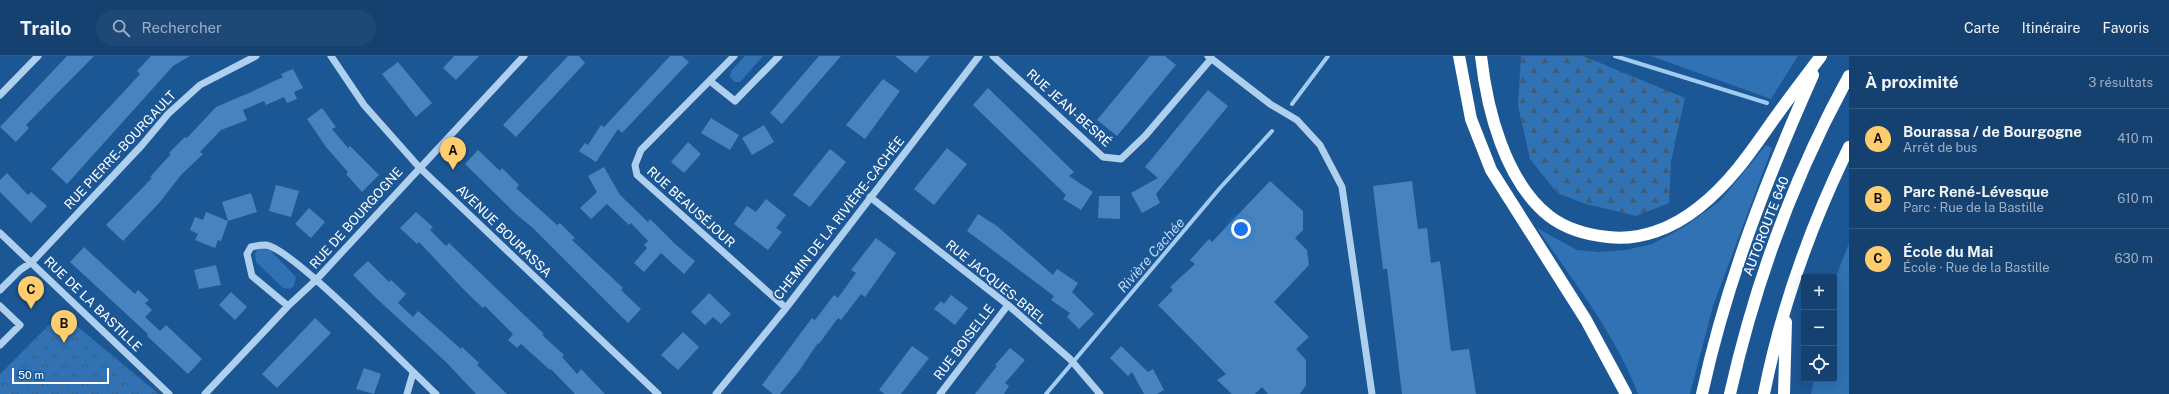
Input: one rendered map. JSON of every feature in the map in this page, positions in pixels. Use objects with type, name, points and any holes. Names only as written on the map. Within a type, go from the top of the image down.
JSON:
[{"type":"highway","points":[[1459,56],[1471,119],[1491,170],[1586,320],[1626,394]]},
{"type":"highway","points":[[1481,56],[1493,120],[1508,158],[1527,192],[1544,211],[1561,224],[1588,234],[1615,238],[1644,235],[1659,230],[1685,218],[1712,197],[1740,167],[1821,56]]},
{"type":"highway","points":[[1702,394],[1720,320],[1760,201],[1821,56]]},
{"type":"highway","name":"AUTOROUTE 640","points":[[1730,394],[1748,321],[1778,232],[1806,164],[1849,76]]},
{"type":"highway","points":[[1764,394],[1787,303],[1820,210],[1849,147]]},
{"type":"highway","points":[[1784,394],[1787,303]]},
{"type":"street","points":[[0,95],[38,56]]},
{"type":"street","name":"RUE PIERRE-BOURGAULT","points":[[0,290],[20,270],[32,262],[142,145],[168,114],[200,85],[256,56]]},
{"type":"street","name":"AVENUE BOURASSA","points":[[331,56],[364,105],[419,167],[658,394]]},
{"type":"street","name":"RUE DE BOURGOGNE","points":[[205,394],[288,306],[316,280],[419,167],[524,56]]},
{"type":"street","name":"RUE BEAUSÉJOUR","points":[[734,56],[641,150],[635,165],[637,175],[786,308]]},
{"type":"street","points":[[710,81],[735,101],[779,56]]},
{"type":"street","name":"CHEMIN DE LA RIVIÈRE-CACHÉE","points":[[716,394],[786,308],[979,56]]},
{"type":"street","name":"RUE JEAN-BESRÉ","points":[[993,56],[1103,157],[1121,159],[1145,136],[1209,57]]},
{"type":"street","points":[[1209,57],[1270,104],[1296,120],[1320,145],[1334,169],[1342,187],[1372,394]]},
{"type":"street","name":"RUE JACQUES-BREL","points":[[870,197],[1008,305],[1070,359],[1100,394]]},
{"type":"street","name":"RUE DE LA BASTILLE","points":[[0,233],[169,394]]},
{"type":"street","points":[[288,306],[252,276],[247,254],[250,247],[266,245],[280,251],[316,280],[436,394]]},
{"type":"street","name":"RUE BOISELLE","points":[[940,394],[1008,305]]},
{"type":"street","points":[[0,306],[20,325],[0,345]]},
{"type":"street","points":[[406,394],[413,373]]},
{"type":"green space","points":[[745,56],[763,56],[740,82],[735,82],[730,77],[731,71]]},
{"type":"green space","points":[[1521,56],[1583,56],[1685,98],[1671,161],[1669,203],[1636,216],[1586,204],[1557,193],[1530,159],[1518,106]]},
{"type":"green space","points":[[1651,56],[1798,56],[1771,99]]},
{"type":"green space","points":[[1766,145],[1772,148],[1713,306],[1690,394],[1638,394],[1618,350],[1579,288],[1537,228],[1577,250],[1599,252],[1626,250],[1652,244],[1684,227],[1720,201]]},
{"type":"green space","points":[[1849,243],[1849,394],[1811,394],[1813,382],[1837,382],[1837,274]]},
{"type":"green space","points":[[259,248],[270,250],[296,277],[294,286],[290,289],[283,288],[256,262],[255,253]]},
{"type":"green space","points":[[61,313],[159,394],[0,394],[0,374]]},
{"type":"building","points":[[67,56],[94,56],[26,125],[29,128],[16,142],[0,127]]},
{"type":"building","points":[[151,56],[190,56],[173,66],[67,184],[51,169],[140,74],[137,71]]},
{"type":"building","points":[[454,56],[479,56],[456,80],[443,68]]},
{"type":"building","points":[[568,56],[579,56],[585,63],[516,137],[503,125]]},
{"type":"building","points":[[670,56],[682,56],[689,62],[622,133],[618,129],[596,162],[579,151],[585,143],[588,145],[601,125],[604,127]]},
{"type":"building","points":[[819,56],[841,56],[782,124],[770,113]]},
{"type":"building","points":[[895,56],[930,56],[916,73]]},
{"type":"building","points":[[1150,56],[1165,56],[1176,65],[1117,136],[1097,120]]},
{"type":"building","points":[[398,62],[432,103],[416,117],[382,74]]},
{"type":"building","points":[[293,69],[303,88],[294,92],[297,99],[287,103],[284,97],[266,105],[264,101],[243,110],[247,120],[221,130],[200,152],[203,154],[181,175],[160,202],[123,241],[106,225],[152,178],[150,177],[171,154],[169,153],[185,137],[187,138],[216,107],[283,77],[281,74]]},
{"type":"building","points":[[883,79],[900,91],[865,139],[846,125]]},
{"type":"building","points":[[988,88],[1074,172],[1069,176],[1093,192],[1081,210],[1063,199],[1066,195],[973,105]]},
{"type":"building","points":[[1208,90],[1228,106],[1156,194],[1160,203],[1142,213],[1131,193],[1158,178],[1145,167]]},
{"type":"building","points":[[322,108],[336,127],[332,129],[348,148],[350,146],[379,175],[362,192],[346,174],[348,172],[326,147],[307,119]]},
{"type":"building","points":[[711,118],[739,135],[730,150],[701,133]]},
{"type":"building","points":[[764,125],[774,142],[752,155],[742,138]]},
{"type":"building","points":[[688,142],[701,154],[684,173],[671,162]]},
{"type":"building","points":[[947,148],[967,164],[934,205],[914,189]]},
{"type":"building","points":[[830,149],[846,162],[810,207],[793,195]]},
{"type":"building","points":[[478,150],[500,171],[502,168],[519,185],[516,188],[557,225],[560,223],[575,238],[572,240],[623,288],[621,290],[641,309],[628,323],[534,229],[516,214],[465,164]]},
{"type":"building","points":[[604,167],[620,195],[648,222],[650,219],[675,244],[695,261],[684,274],[661,253],[644,272],[634,263],[647,248],[644,245],[648,241],[631,223],[629,225],[607,204],[591,219],[580,208],[597,192],[588,176]]},
{"type":"building","points":[[7,173],[28,195],[31,192],[47,206],[31,223],[0,192],[0,180]]},
{"type":"building","points":[[1270,181],[1303,211],[1303,230],[1295,238],[1307,250],[1309,265],[1274,302],[1309,337],[1296,349],[1306,360],[1306,385],[1300,394],[1268,394],[1262,387],[1255,394],[1232,394],[1217,380],[1226,374],[1158,305],[1173,290],[1170,287],[1195,264],[1190,260],[1209,239],[1212,242]]},
{"type":"building","points":[[1412,181],[1418,229],[1427,228],[1431,263],[1440,261],[1451,351],[1469,349],[1476,394],[1402,394],[1387,269],[1383,269],[1373,186]]},
{"type":"building","points":[[276,185],[299,191],[291,217],[269,211]]},
{"type":"building","points":[[251,193],[257,212],[228,221],[222,202]]},
{"type":"building","points":[[1099,196],[1120,196],[1120,219],[1098,218]]},
{"type":"building","points":[[766,199],[786,215],[776,228],[782,232],[768,250],[734,224],[747,206],[756,212]]},
{"type":"building","points":[[309,208],[325,222],[311,238],[295,224]]},
{"type":"building","points":[[206,212],[228,221],[221,241],[218,240],[215,248],[195,240],[198,234],[190,230],[195,217],[203,220]]},
{"type":"building","points":[[416,212],[433,227],[430,230],[446,246],[449,243],[544,334],[542,335],[564,355],[562,357],[577,374],[581,369],[605,394],[575,394],[551,369],[550,370],[521,344],[517,348],[508,340],[513,334],[485,306],[483,308],[466,292],[419,242],[417,244],[400,228]]},
{"type":"building","points":[[978,214],[997,226],[1053,275],[1057,269],[1078,283],[1072,292],[1094,314],[1079,329],[1067,317],[1070,313],[1051,300],[1054,296],[967,231]]},
{"type":"building","points":[[876,238],[896,253],[865,297],[861,294],[841,320],[838,318],[780,394],[773,394],[762,385],[812,318],[815,320],[834,295],[838,298],[856,273],[851,270]]},
{"type":"building","points":[[84,247],[135,294],[138,290],[149,300],[145,303],[152,310],[145,317],[160,331],[166,325],[202,359],[188,374],[147,336],[148,334],[70,262]]},
{"type":"building","points":[[368,261],[389,282],[391,280],[406,294],[398,303],[413,317],[418,311],[461,349],[462,347],[479,363],[477,365],[507,394],[476,394],[447,363],[353,275]]},
{"type":"building","points":[[216,265],[221,285],[199,289],[194,270]]},
{"type":"building","points":[[231,292],[247,307],[235,320],[219,305]]},
{"type":"building","points":[[709,293],[731,314],[721,324],[713,317],[705,325],[691,312]]},
{"type":"building","points":[[951,295],[968,308],[955,325],[934,309],[941,301],[944,304]]},
{"type":"building","points":[[315,318],[331,333],[277,388],[262,374]]},
{"type":"building","points":[[683,332],[699,347],[678,370],[661,355]]},
{"type":"building","points":[[912,346],[929,358],[901,394],[885,394],[879,390]]},
{"type":"building","points":[[1121,346],[1148,372],[1153,369],[1164,390],[1157,394],[1144,394],[1132,372],[1128,376],[1110,358]]},
{"type":"building","points":[[1010,348],[1025,360],[1005,383],[1009,386],[1004,394],[975,394],[997,366],[995,365]]},
{"type":"building","points":[[364,368],[381,374],[374,394],[356,389]]},
{"type":"waterway","name":"Rivière Cachée","points":[[1292,104],[1328,56]]},
{"type":"waterway","name":"Rivière Cachée","points":[[1615,56],[1767,103]]},
{"type":"waterway","name":"Rivière Cachée","points":[[1046,394],[1220,188],[1272,131]]},
{"type":"place","name":"Bourassa / de Bourgogne","points":[[453,170]]},
{"type":"place","name":"École du Mai","points":[[31,309]]},
{"type":"place","name":"Parc René-Lévesque","points":[[64,343]]}]
